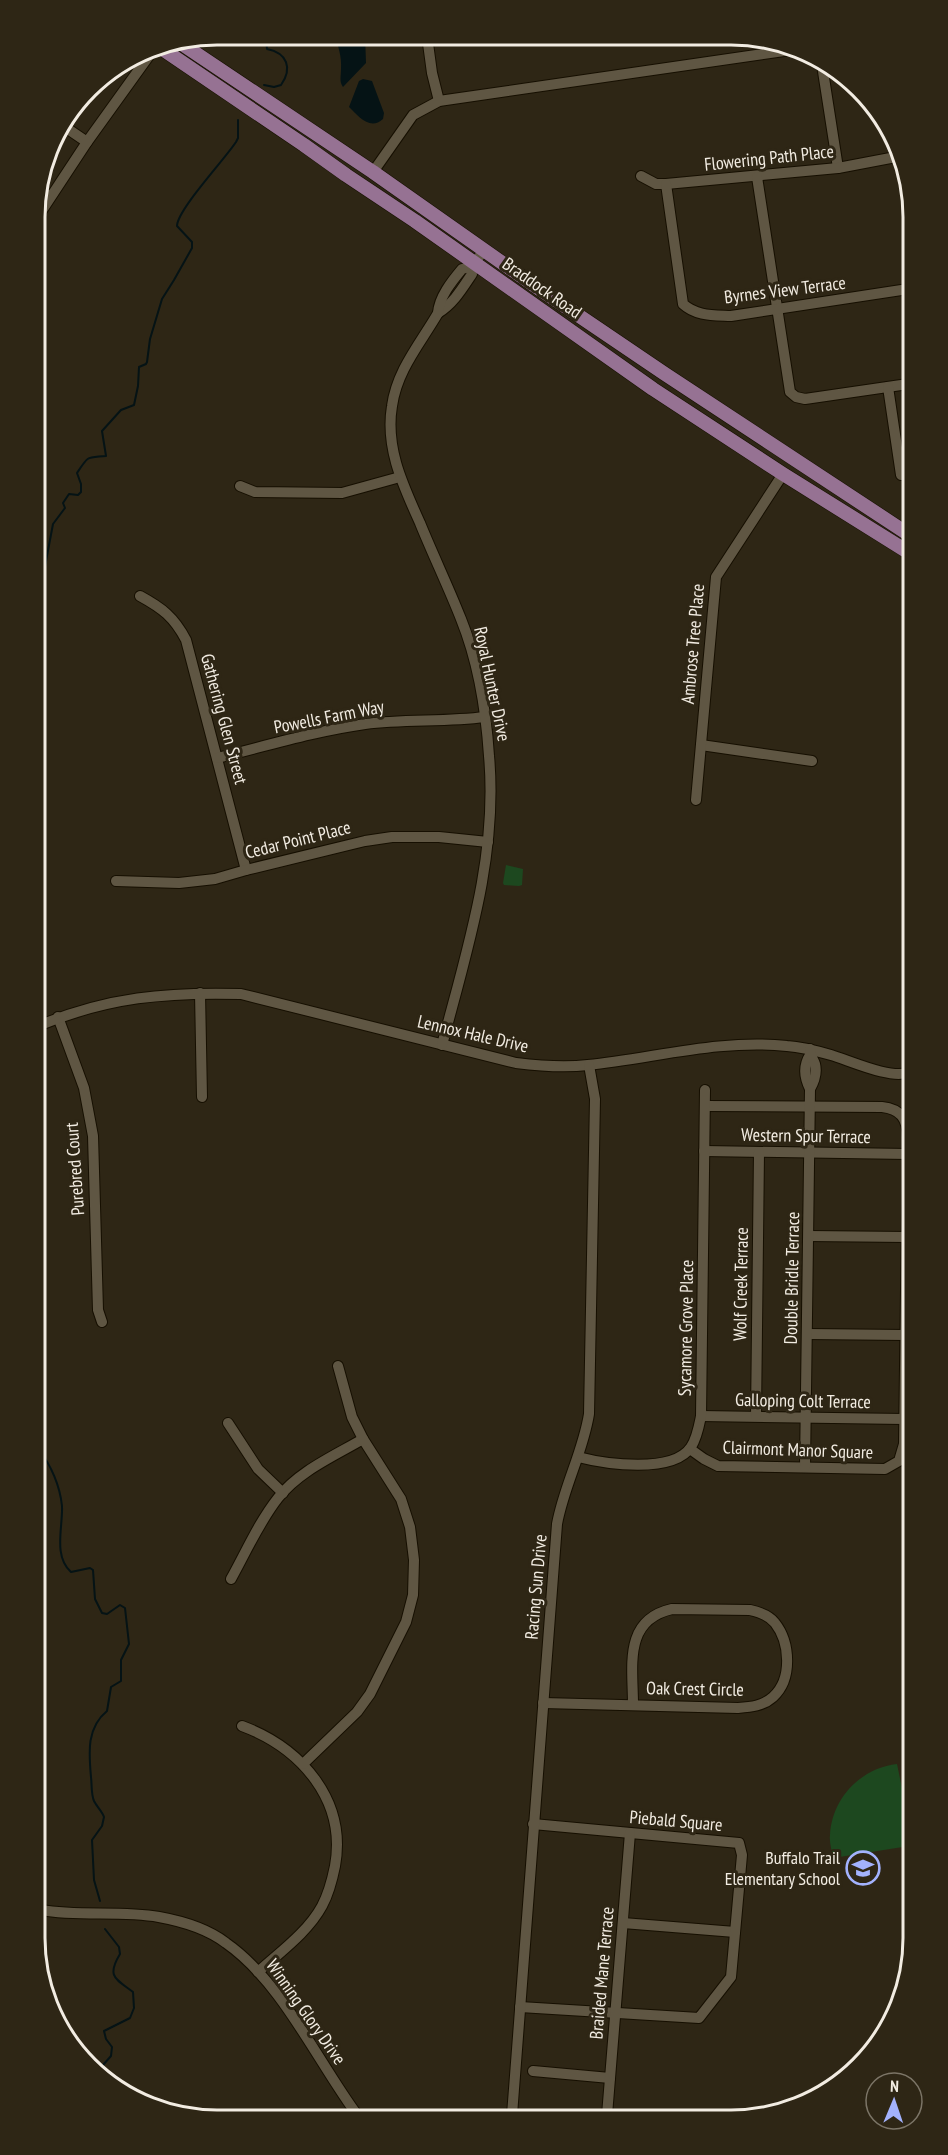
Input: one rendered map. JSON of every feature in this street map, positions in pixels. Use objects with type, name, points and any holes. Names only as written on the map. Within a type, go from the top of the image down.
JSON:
[{"type":"main road","name":"Braddock Road","points":[[187,48],[373,172],[535,286],[729,417],[903,531]]},
{"type":"main road","points":[[175,50],[222,82],[271,104]]},
{"type":"main road","name":"Braddock Road","points":[[166,53],[653,389],[903,549]]},
{"type":"main road","points":[[653,389],[664,386],[672,388],[716,417],[729,417]]},
{"type":"main road","points":[[783,474],[791,471],[845,501],[856,500]]},
{"type":"street","points":[[428,45],[439,101]]},
{"type":"street","points":[[373,172],[413,115],[439,101],[779,52]]},
{"type":"street","points":[[45,205],[87,142],[147,60]]},
{"type":"street","points":[[823,72],[838,168]]},
{"type":"street","points":[[69,129],[87,142]]},
{"type":"street","name":"Flowering Path Place","points":[[641,176],[656,184],[666,184],[838,168],[892,158]]},
{"type":"street","points":[[757,177],[790,392],[796,397],[805,399],[903,385]]},
{"type":"street","name":"Byrnes View Terrace","points":[[666,184],[683,304],[691,311],[708,315],[731,316],[903,291]]},
{"type":"street","points":[[46,194],[50,197]]},
{"type":"street","points":[[472,265],[485,250]]},
{"type":"street","name":"Royal Hunter Drive","points":[[442,1045],[476,917],[488,842],[490,757],[473,657],[462,620],[400,477],[390,439],[396,385],[405,364],[438,314],[449,307],[458,295],[472,274],[472,265]]},
{"type":"street","points":[[888,387],[901,475]]},
{"type":"street","name":"Ambrose Tree Place","points":[[696,800],[716,577],[783,474]]},
{"type":"street","points":[[240,486],[255,492],[342,494],[400,477]]},
{"type":"street","name":"Gathering Glen Street","points":[[140,596],[159,606],[173,619],[186,640],[246,870]]},
{"type":"street","name":"Powells Farm Way","points":[[217,758],[320,732],[364,724],[448,721],[485,717]]},
{"type":"street","points":[[700,745],[812,761]]},
{"type":"street","name":"Cedar Point Place","points":[[116,881],[179,883],[215,879],[365,841],[392,837],[439,837],[488,842]]},
{"type":"street","points":[[200,993],[202,1097]]},
{"type":"street","name":"Lennox Hale Drive","points":[[45,1023],[85,1008],[138,997],[200,993],[241,994],[516,1063],[545,1066],[589,1065],[722,1045],[761,1044],[810,1052],[881,1071],[903,1073]]},
{"type":"street","name":"Purebred Court","points":[[58,1017],[84,1088],[93,1136],[98,1310],[102,1322]]},
{"type":"street","name":"Double Bridle Terrace","points":[[806,1467],[810,1089],[806,1081],[805,1063],[810,1052]]},
{"type":"street","name":"Racing Sun Drive","points":[[512,2110],[557,1524],[562,1500],[585,1439],[589,1414],[595,1100],[589,1065]]},
{"type":"street","name":"Sycamore Grove Place","points":[[690,1449],[698,1433],[701,1416],[705,1090]]},
{"type":"street","name":"Clairmont Manor Square","points":[[705,1106],[882,1107],[896,1111],[903,1117]]},
{"type":"street","name":"Western Spur Terrace","points":[[705,1151],[903,1154]]},
{"type":"street","name":"Wolf Creek Terrace","points":[[756,1416],[759,1152]]},
{"type":"street","points":[[809,1236],[903,1237]]},
{"type":"street","points":[[808,1334],[903,1335]]},
{"type":"street","points":[[303,1764],[357,1712],[370,1694],[406,1622],[413,1594],[414,1560],[410,1527],[401,1499],[363,1439],[346,1401],[338,1366]]},
{"type":"street","name":"Galloping Colt Terrace","points":[[701,1416],[903,1419]]},
{"type":"street","points":[[228,1424],[258,1468],[283,1493]]},
{"type":"street","name":"Clairmont Manor Square","points":[[690,1449],[718,1466],[885,1469],[899,1461],[902,1456],[903,1438]]},
{"type":"street","points":[[231,1579],[262,1523],[283,1493],[307,1472],[363,1439]]},
{"type":"street","points":[[578,1457],[597,1462],[657,1464],[680,1457],[690,1449]]},
{"type":"street","name":"Oak Crest Circle","points":[[543,1702],[633,1705],[738,1708],[763,1703],[774,1696],[783,1684],[787,1653],[785,1641],[774,1621],[762,1613],[750,1610],[672,1608],[663,1611],[651,1617],[640,1627],[634,1641],[633,1705]]},
{"type":"street","points":[[242,1726],[262,1734],[303,1764],[320,1785],[337,1828],[336,1857],[330,1889],[311,1922],[258,1972]]},
{"type":"street","name":"Piebald Square","points":[[520,2007],[699,2018],[731,1977],[742,1855],[739,1843],[533,1824]]},
{"type":"street","name":"Braided Mane Terrace","points":[[607,2110],[630,1833]]},
{"type":"street","name":"Winning Glory Drive","points":[[45,1911],[60,1914],[136,1915],[174,1920],[225,1941],[269,1983],[354,2110]]},
{"type":"street","points":[[623,1923],[735,1932]]},
{"type":"street","points":[[533,2071],[610,2078]]},
{"type":"green space","points":[[506,865],[523,869],[522,885],[504,885]]},
{"type":"green space","points":[[897,1764],[903,1793],[903,1847],[833,1858],[830,1838],[836,1809],[851,1787],[861,1778],[884,1767]]},
{"type":"shaded area","points":[[337,45],[365,45],[366,63],[343,87],[341,81]]},
{"type":"shaded area","points":[[363,79],[372,81],[384,113],[383,119],[378,122],[365,121],[349,107],[359,81]]},
{"type":"waterway","points":[[264,85],[274,87],[281,85],[287,73],[286,62],[279,54],[267,49],[267,45]]},
{"type":"waterway","points":[[45,566],[53,524],[65,508],[63,503],[69,494],[78,495],[81,492],[77,473],[89,458],[106,456],[102,431],[121,410],[134,405],[139,367],[147,362],[150,339],[162,299],[192,248],[192,242],[177,226],[179,218],[236,142],[238,120]]},
{"type":"waterway","points":[[45,1459],[57,1483],[62,1506],[60,1541],[65,1565],[71,1572],[90,1568],[93,1570],[95,1599],[102,1613],[107,1614],[120,1605],[125,1608],[129,1644],[121,1660],[121,1681],[111,1687],[107,1711],[95,1725],[90,1742],[92,1795],[104,1817],[102,1826],[92,1840],[94,1880],[100,1901]]},
{"type":"waterway","points":[[102,2066],[111,2056],[112,2047],[104,2031],[130,2018],[134,2008],[133,1992],[113,1973],[120,1954],[119,1947],[105,1929]]},
{"type":"place","name":"Buffalo Trail Elementary School","points":[[863,1868]]}]
